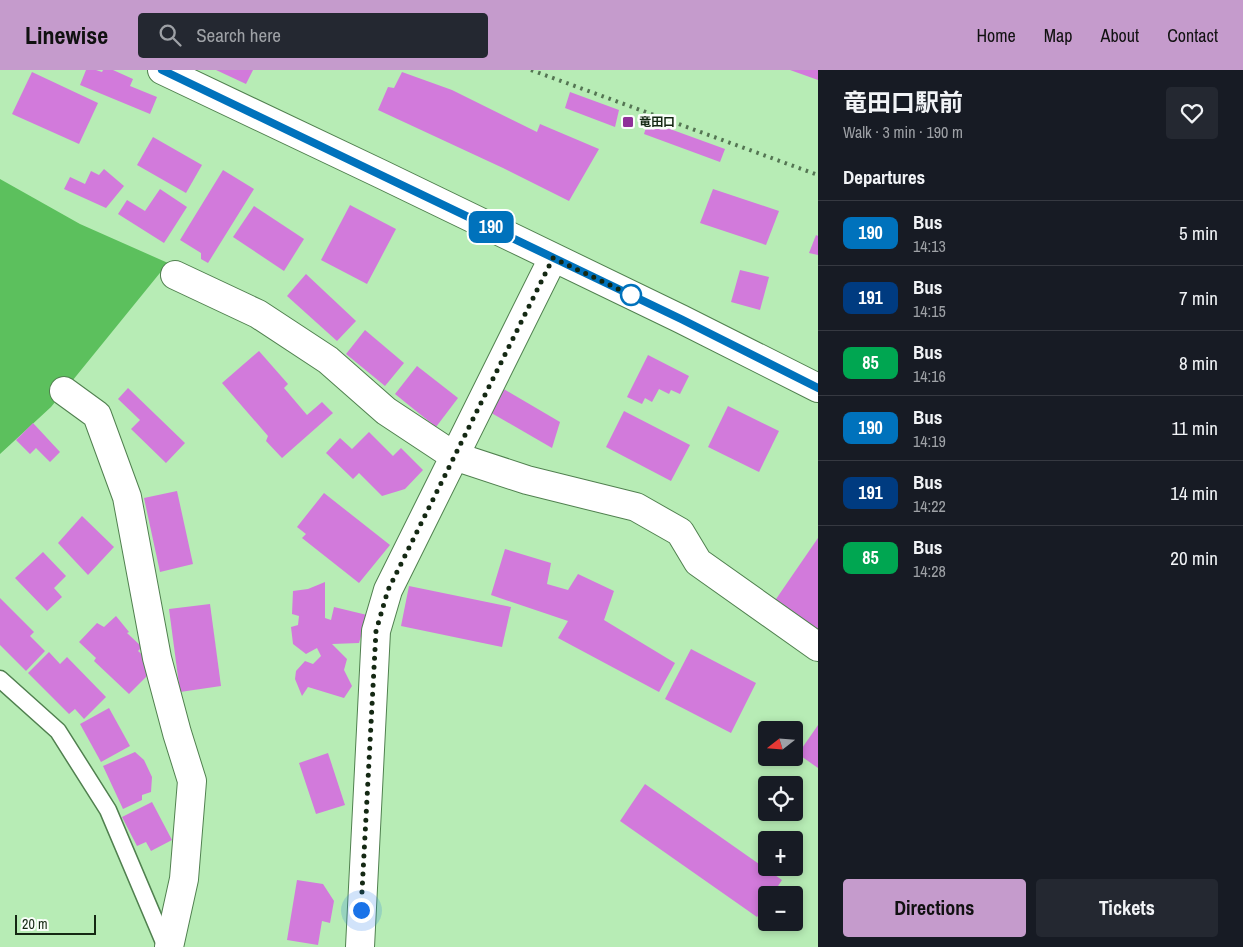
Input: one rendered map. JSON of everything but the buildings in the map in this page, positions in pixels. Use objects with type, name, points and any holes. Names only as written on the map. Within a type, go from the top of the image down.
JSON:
[{"type":"street","points":[[162,70],[372,169],[681,319],[818,388]]},
{"type":"street","points":[[360,947],[376,631],[388,590],[553,258]]},
{"type":"street","points":[[175,275],[258,314],[328,360],[386,411],[454,456],[527,480],[636,507],[680,532],[698,562],[818,648]]},
{"type":"street","points":[[64,391],[97,415],[127,497],[157,658],[177,734],[192,781],[184,879],[168,947]]},
{"type":"lane","points":[[0,679],[58,732],[108,810],[168,947]]},
{"type":"green space","points":[[0,179],[80,224],[168,263],[51,407],[0,454]]},
{"type":"railway","points":[[531,70],[818,175]]},
{"type":"bus line","name":"190","points":[[162,70],[681,319],[818,388]]},
{"type":"place","name":"竜田口","points":[[628,122]]},
{"type":"route","points":[[361,910],[376,631],[388,590],[553,258],[633,296],[631,295]]}]
